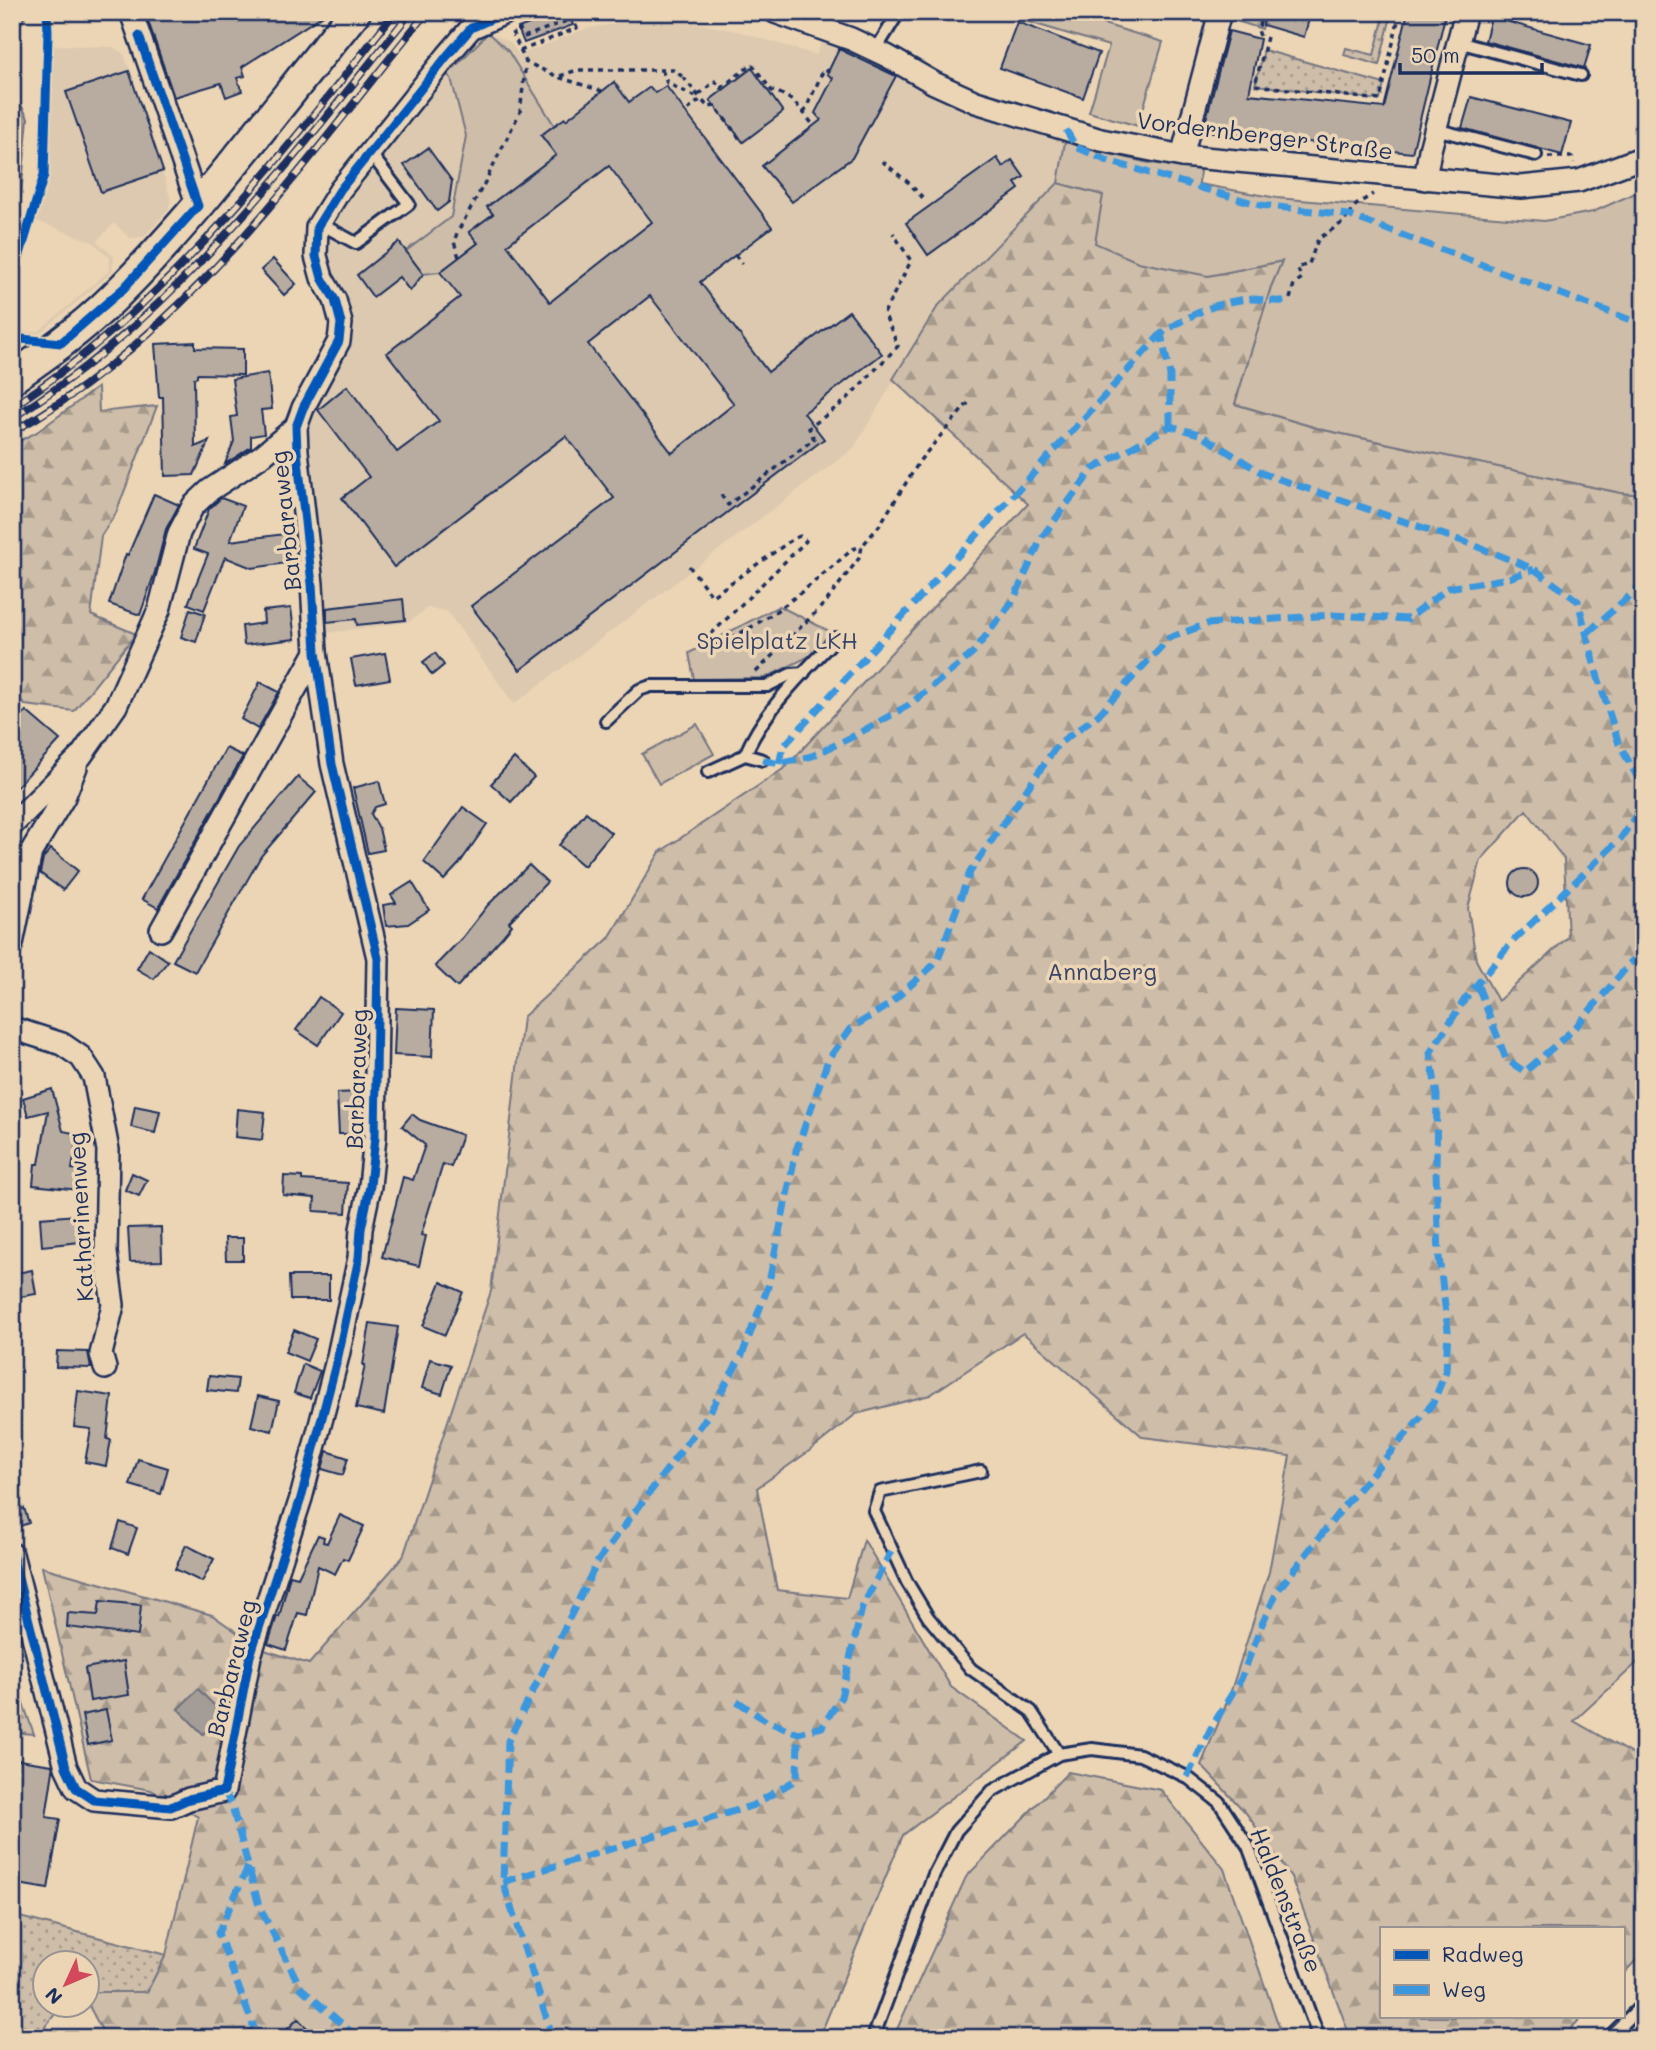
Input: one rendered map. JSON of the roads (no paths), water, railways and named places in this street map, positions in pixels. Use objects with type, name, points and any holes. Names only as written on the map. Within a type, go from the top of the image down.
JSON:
[{"type":"main road","points":[[12,378],[61,343],[124,288],[198,206],[355,12]]},
{"type":"street","points":[[131,12],[198,206]]},
{"type":"street","name":"Vordernberger Straße","points":[[775,12],[851,39],[976,102],[1101,140],[1182,156],[1521,187],[1579,181],[1644,157]]},
{"type":"street","points":[[1182,156],[1220,12]]},
{"type":"street","points":[[1425,179],[1435,129],[1466,12]]},
{"type":"street","points":[[317,227],[340,190],[471,28],[510,22]]},
{"type":"street","name":"Barbaraweg","points":[[12,1554],[66,1767],[76,1788],[94,1800],[171,1807],[188,1799],[224,1791],[250,1656],[301,1498],[338,1356],[359,1258],[360,1228],[370,1186],[375,1137],[378,958],[332,764],[316,652],[296,427],[303,408],[339,341],[341,323],[335,300],[322,278],[316,256],[317,227]]},
{"type":"street","points":[[12,944],[31,852],[64,797],[82,756],[116,706],[159,610],[179,533],[193,506],[210,490],[263,455],[296,427]]},
{"type":"street","points":[[162,930],[316,652]]},
{"type":"street","points":[[12,825],[82,756]]},
{"type":"street","name":"Katharinenweg","points":[[12,1028],[62,1044],[81,1057],[94,1077],[108,1150],[106,1253],[113,1305],[100,1354],[105,1368]]},
{"type":"lane","points":[[876,51],[899,12]]},
{"type":"lane","points":[[1458,42],[1581,75]]},
{"type":"lane","points":[[1435,129],[1536,155]]},
{"type":"lane","points":[[317,227],[330,229],[356,243],[409,204],[371,154]]},
{"type":"lane","points":[[745,755],[752,738],[836,638]]},
{"type":"lane","points":[[606,721],[639,690],[651,686],[767,686],[790,674],[804,673]]},
{"type":"lane","points":[[708,772],[745,755],[762,760]]},
{"type":"lane","points":[[981,1471],[880,1492],[874,1511],[896,1561],[928,1617],[971,1669],[1031,1712],[1059,1754]]},
{"type":"lane","name":"Haldenstraße","points":[[873,2038],[934,1874],[957,1831],[992,1791],[1059,1754],[1092,1749],[1140,1755],[1187,1777],[1219,1802],[1248,1846],[1319,2038]]},
{"type":"lane","points":[[1608,2038],[1644,2003]]},
{"type":"water","points":[[12,12],[28,12],[20,25],[20,103],[28,118],[21,196],[12,230]]},
{"type":"water","points":[[198,1689],[223,1714],[203,1734],[178,1709]]},
{"type":"railway","points":[[15,405],[71,365],[173,274],[266,173],[395,12]]},
{"type":"railway","points":[[12,418],[71,377],[127,332],[179,284],[275,179],[411,12]]},
{"type":"railway","points":[[12,432],[74,393],[133,347],[187,297],[287,186],[427,12]]},
{"type":"park label","name":"Spielplatz LKH","points":[[777,640]]},
{"type":"park label","name":"Annaberg","points":[[1102,971]]}]
